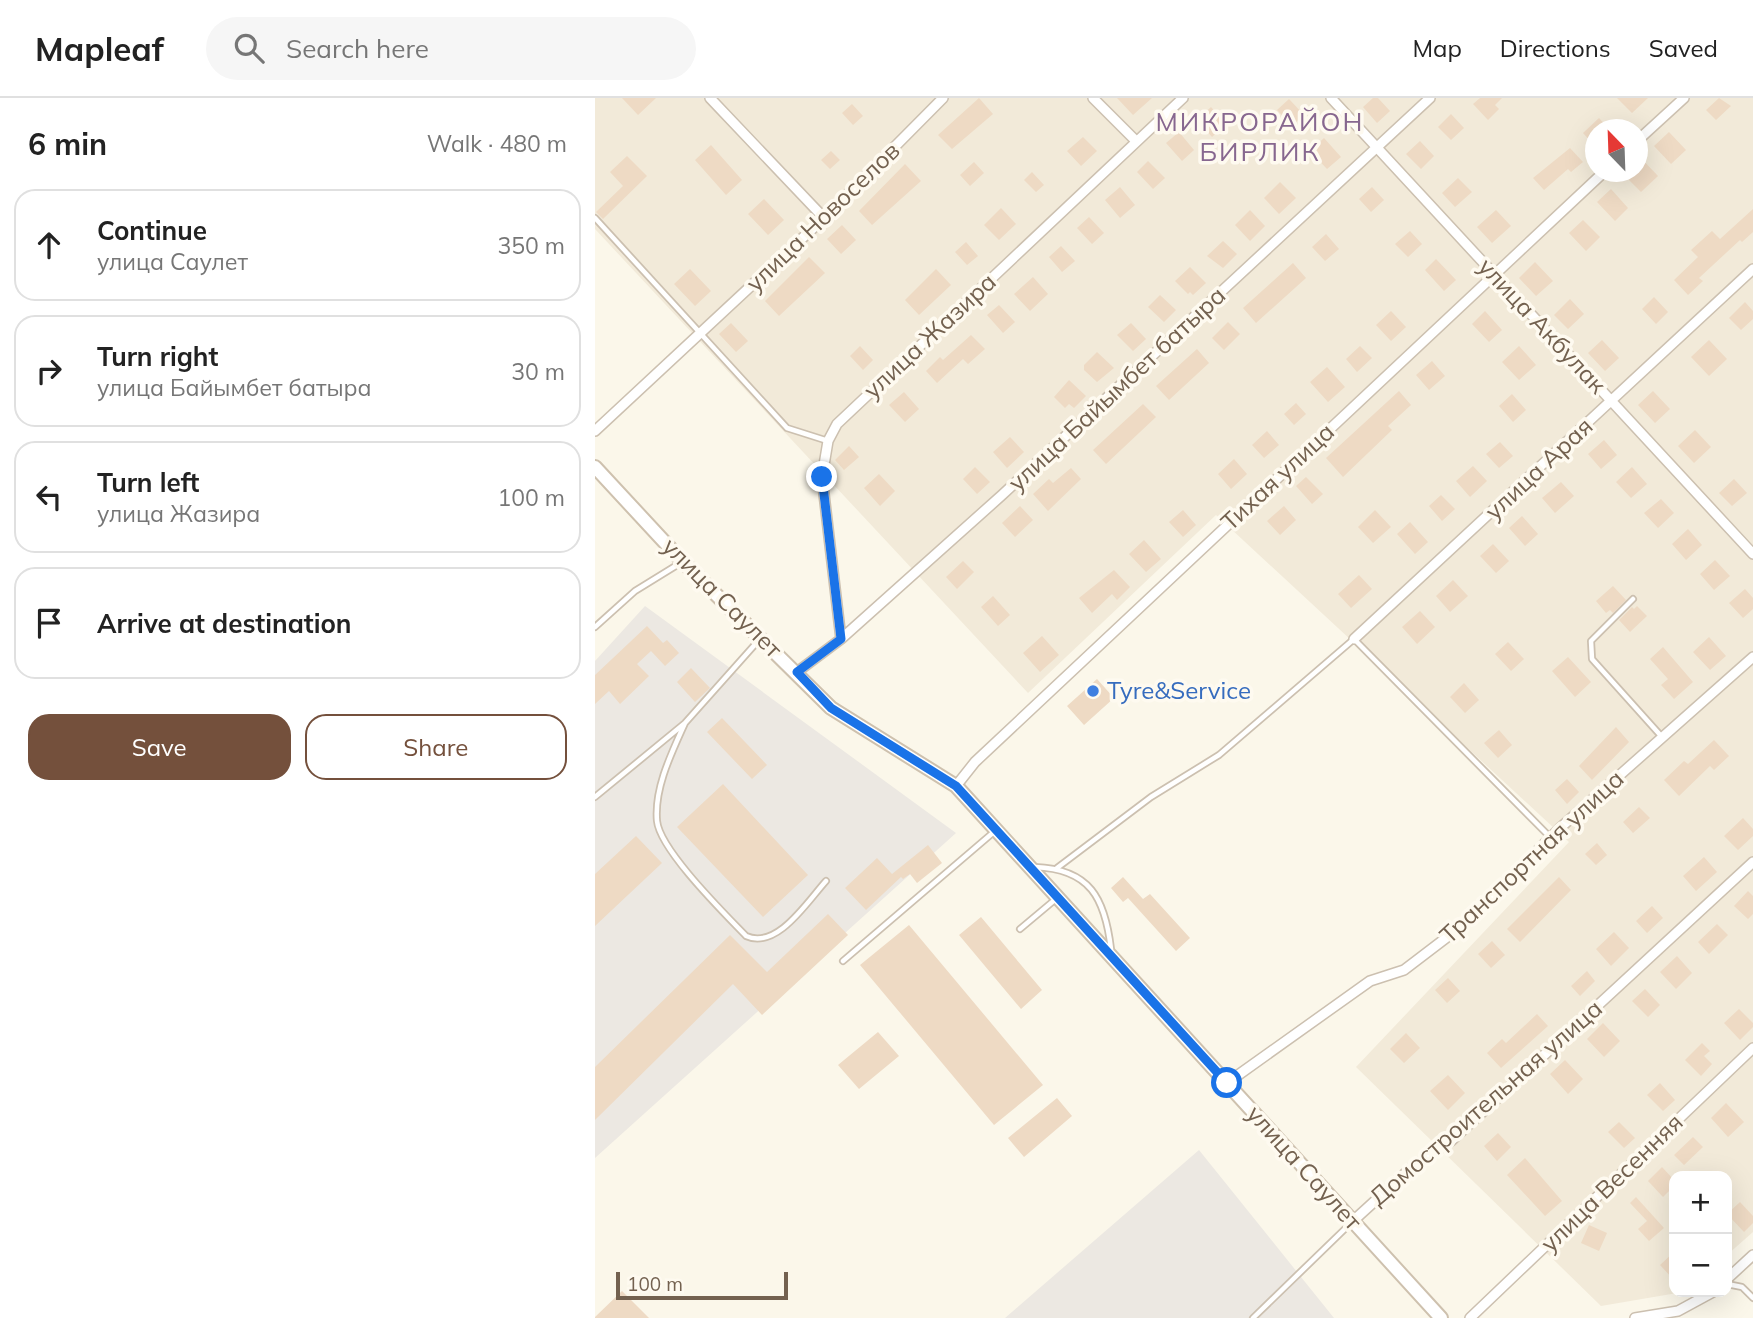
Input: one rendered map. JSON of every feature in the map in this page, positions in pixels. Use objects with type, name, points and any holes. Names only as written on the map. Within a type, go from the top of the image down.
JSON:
[{"type":"street","points":[[710,98],[824,218]]},
{"type":"street","name":"улица Новоселов","points":[[595,431],[824,218],[943,98]]},
{"type":"street","points":[[1093,98],[1136,141]]},
{"type":"street","name":"улица Жазира","points":[[841,639],[822,477],[828,441],[837,424],[1183,98]]},
{"type":"street","name":"улица Акбулак","points":[[1331,98],[1753,554]]},
{"type":"street","name":"улица Байымбет батыра","points":[[797,672],[841,639],[1002,495],[1430,98]]},
{"type":"street","points":[[1648,131],[1684,98]]},
{"type":"street","name":"Тихая улица","points":[[956,786],[975,762],[1593,182]]},
{"type":"street","name":"улица Арая","points":[[1354,639],[1753,269]]},
{"type":"street","name":"улица Саулет","points":[[595,467],[683,562],[831,708],[956,786],[1441,1318]]},
{"type":"street","name":"Транспортная улица","points":[[1227,1083],[1370,981],[1404,970],[1463,925],[1551,837],[1753,657]]},
{"type":"street","name":"Домостроительная улица","points":[[1353,1221],[1411,1168],[1451,1141],[1753,862]]},
{"type":"street","name":"улица Весенняя","points":[[1470,1318],[1753,1048]]},
{"type":"street","points":[[1732,1274],[1753,1255]]},
{"type":"street","points":[[1635,1318],[1678,1311],[1704,1297]]},
{"type":"lane","points":[[595,218],[787,428],[828,441]]},
{"type":"lane","points":[[595,627],[635,591],[683,562]]},
{"type":"lane","points":[[1633,599],[1591,641],[1592,659],[1662,738]]},
{"type":"lane","points":[[595,797],[685,723],[760,639]]},
{"type":"lane","points":[[1057,868],[1151,797],[1219,755],[1354,639],[1551,837]]},
{"type":"lane","points":[[685,723],[669,760],[659,799],[657,822],[661,835],[693,878],[746,936],[755,940],[764,940],[776,934],[827,881]]},
{"type":"lane","points":[[843,961],[996,830]]},
{"type":"lane","points":[[1029,867],[1057,868],[1084,882],[1102,903],[1111,957]]},
{"type":"lane","points":[[1020,929],[1057,897]]},
{"type":"lane","name":"Домостроительная улица","points":[[1253,1318],[1353,1221]]},
{"type":"lane","points":[[1732,1285],[1742,1287],[1753,1298]]},
{"type":"shaded area","points":[[595,98],[1753,98],[1753,1232],[1732,1251],[1732,1171],[1669,1171],[1669,1294],[1601,1306],[1356,1067],[1569,842],[1216,515],[1028,693],[595,229]]},
{"type":"shaded area","points":[[645,606],[956,833],[595,1158],[595,661]]},
{"type":"shaded area","points":[[1199,1150],[1334,1318],[1005,1318]]},
{"type":"building","points":[[622,98],[656,98],[638,115]]},
{"type":"building","points":[[979,98],[993,114],[952,149],[938,135]]},
{"type":"building","points":[[1117,98],[1152,98],[1133,115]]},
{"type":"building","points":[[1373,98],[1378,98],[1390,111],[1377,123],[1363,107]]},
{"type":"building","points":[[1480,98],[1502,98],[1495,105],[1499,109],[1488,120],[1473,104]]},
{"type":"building","points":[[1617,98],[1648,98],[1632,113]]},
{"type":"building","points":[[1719,98],[1731,106],[1716,120],[1706,110]]},
{"type":"building","points":[[1289,99],[1304,115],[1292,126],[1277,110]]},
{"type":"building","points":[[852,104],[863,116],[853,125],[842,113]]},
{"type":"building","points":[[1211,107],[1226,124],[1212,137],[1197,120]]},
{"type":"building","points":[[1451,114],[1464,128],[1451,140],[1438,127]]},
{"type":"building","points":[[1179,132],[1194,150],[1182,161],[1166,143]]},
{"type":"building","points":[[1669,132],[1686,150],[1671,164],[1654,146]]},
{"type":"building","points":[[1083,137],[1097,151],[1081,166],[1067,151]]},
{"type":"building","points":[[1324,138],[1341,157],[1327,169],[1310,151]]},
{"type":"building","points":[[1420,141],[1434,156],[1421,169],[1406,154]]},
{"type":"building","points":[[711,145],[742,180],[726,195],[695,160]]},
{"type":"building","points":[[1570,148],[1583,162],[1571,172],[1568,169],[1544,190],[1533,178]]},
{"type":"building","points":[[831,151],[840,160],[830,169],[821,160]]},
{"type":"building","points":[[627,156],[647,176],[603,219],[596,212],[623,186],[610,172]]},
{"type":"building","points":[[1148,161],[1165,178],[1153,189],[1137,172]]},
{"type":"building","points":[[974,162],[984,173],[970,186],[960,175]]},
{"type":"building","points":[[905,164],[921,181],[872,225],[859,211]]},
{"type":"building","points":[[1648,166],[1658,176],[1641,192],[1631,182],[1648,182]]},
{"type":"building","points":[[1032,172],[1044,185],[1036,192],[1024,180]]},
{"type":"building","points":[[1458,178],[1472,192],[1455,207],[1442,193]]},
{"type":"building","points":[[1280,182],[1296,198],[1279,214],[1264,198]]},
{"type":"building","points":[[1120,187],[1135,205],[1120,218],[1105,200]]},
{"type":"building","points":[[1372,187],[1384,200],[1371,212],[1359,199]]},
{"type":"building","points":[[1611,189],[1628,208],[1615,221],[1597,202]]},
{"type":"building","points":[[764,199],[784,220],[768,235],[748,214]]},
{"type":"building","points":[[1001,208],[1016,224],[999,240],[984,225]]},
{"type":"building","points":[[1753,209],[1753,232],[1742,242],[1740,240],[1699,278],[1703,281],[1688,295],[1674,280],[1698,257],[1691,250],[1712,231],[1720,239]]},
{"type":"building","points":[[1250,210],[1265,226],[1250,241],[1235,225]]},
{"type":"building","points":[[1496,210],[1511,226],[1492,243],[1477,227]]},
{"type":"building","points":[[1089,217],[1104,233],[1092,244],[1077,228]]},
{"type":"building","points":[[1583,220],[1600,237],[1586,251],[1569,233]]},
{"type":"building","points":[[842,225],[856,240],[841,254],[827,239]]},
{"type":"building","points":[[1410,231],[1422,244],[1408,257],[1395,244]]},
{"type":"building","points":[[1326,234],[1339,249],[1325,261],[1312,247]]},
{"type":"building","points":[[1223,241],[1237,254],[1223,268],[1207,256]]},
{"type":"building","points":[[966,242],[978,256],[967,265],[955,252]]},
{"type":"building","points":[[1061,246],[1075,261],[1062,272],[1049,257]]},
{"type":"building","points":[[809,257],[825,273],[779,316],[765,301]]},
{"type":"building","points":[[1436,259],[1456,280],[1444,291],[1425,270]]},
{"type":"building","points":[[1535,262],[1553,281],[1536,296],[1519,278]]},
{"type":"building","points":[[1293,263],[1306,278],[1256,323],[1243,308]]},
{"type":"building","points":[[1190,267],[1206,283],[1193,295],[1190,292],[1188,294],[1175,281]]},
{"type":"building","points":[[690,269],[711,291],[695,306],[674,284]]},
{"type":"building","points":[[936,269],[951,285],[919,315],[905,300]]},
{"type":"building","points":[[1033,277],[1048,294],[1030,311],[1014,294]]},
{"type":"building","points":[[1160,295],[1176,310],[1164,322],[1148,307]]},
{"type":"building","points":[[1654,297],[1668,312],[1656,324],[1642,309]]},
{"type":"building","points":[[1570,299],[1584,314],[1568,329],[1554,315]]},
{"type":"building","points":[[1745,302],[1753,311],[1753,319],[1741,330],[1729,318]]},
{"type":"building","points":[[999,305],[1015,322],[1003,333],[987,315]]},
{"type":"building","points":[[1391,311],[1406,327],[1391,341],[1376,325]]},
{"type":"building","points":[[1485,311],[1502,330],[1489,342],[1472,324]]},
{"type":"building","points":[[1228,322],[1240,334],[1224,350],[1212,338]]},
{"type":"building","points":[[731,323],[748,341],[736,352],[719,334]]},
{"type":"building","points":[[1131,323],[1146,339],[1133,351],[1117,335]]},
{"type":"building","points":[[971,335],[985,349],[968,364],[963,359],[937,383],[926,371],[940,357],[943,360]]},
{"type":"building","points":[[1602,340],[1619,358],[1605,371],[1588,353]]},
{"type":"building","points":[[1709,340],[1727,359],[1709,376],[1691,357]]},
{"type":"building","points":[[860,346],[873,360],[863,370],[850,356]]},
{"type":"building","points":[[1360,346],[1372,358],[1357,372],[1346,359]]},
{"type":"building","points":[[1519,346],[1536,365],[1519,380],[1502,362]]},
{"type":"building","points":[[1197,349],[1209,363],[1169,400],[1156,386]]},
{"type":"building","points":[[1097,352],[1114,368],[1097,382],[1084,370],[1084,365]]},
{"type":"building","points":[[1432,361],[1445,376],[1429,390],[1416,375]]},
{"type":"building","points":[[1327,367],[1345,387],[1328,402],[1310,382]]},
{"type":"building","points":[[1069,380],[1086,396],[1074,408],[1069,404],[1065,408],[1054,397]]},
{"type":"building","points":[[1399,391],[1411,405],[1388,426],[1392,430],[1343,477],[1326,458]]},
{"type":"building","points":[[1653,391],[1670,409],[1655,423],[1638,405]]},
{"type":"building","points":[[904,392],[919,409],[905,422],[889,405]]},
{"type":"building","points":[[1512,394],[1526,410],[1513,422],[1499,406]]},
{"type":"building","points":[[1296,403],[1306,414],[1294,425],[1284,414]]},
{"type":"building","points":[[1143,404],[1156,417],[1106,464],[1093,450]]},
{"type":"building","points":[[1695,430],[1711,447],[1694,463],[1678,446]]},
{"type":"building","points":[[1267,431],[1279,445],[1264,458],[1252,445]]},
{"type":"building","points":[[1010,437],[1024,452],[1007,468],[993,452]]},
{"type":"building","points":[[1604,440],[1617,455],[1601,469],[1588,454]]},
{"type":"building","points":[[1500,442],[1513,456],[1499,468],[1486,454]]},
{"type":"building","points":[[849,446],[859,457],[844,470],[835,460]]},
{"type":"building","points":[[1234,459],[1247,474],[1231,489],[1218,474]]},
{"type":"building","points":[[1473,466],[1487,481],[1470,497],[1456,481]]},
{"type":"building","points":[[975,467],[990,482],[977,494],[963,479]]},
{"type":"building","points":[[1632,467],[1647,484],[1631,498],[1616,482]]},
{"type":"building","points":[[1071,468],[1081,479],[1048,511],[1033,494],[1049,479],[1053,483]]},
{"type":"building","points":[[879,474],[895,491],[880,506],[864,488]]},
{"type":"building","points":[[1306,477],[1323,494],[1312,504],[1296,486]]},
{"type":"building","points":[[1734,479],[1747,493],[1732,506],[1719,493]]},
{"type":"building","points":[[1561,482],[1574,496],[1555,513],[1542,498]]},
{"type":"building","points":[[1441,495],[1455,509],[1442,521],[1429,506]]},
{"type":"building","points":[[1661,499],[1674,513],[1658,528],[1644,513]]},
{"type":"building","points":[[1020,506],[1033,520],[1015,537],[1002,523]]},
{"type":"building","points":[[1284,506],[1296,520],[1280,535],[1267,521]]},
{"type":"building","points":[[1183,510],[1196,525],[1183,537],[1169,522]]},
{"type":"building","points":[[1375,510],[1391,527],[1373,543],[1358,527]]},
{"type":"building","points":[[1522,516],[1538,534],[1525,546],[1509,528]]},
{"type":"building","points":[[1410,522],[1428,542],[1415,554],[1397,534]]},
{"type":"building","points":[[1688,529],[1702,545],[1686,560],[1672,544]]},
{"type":"building","points":[[1144,540],[1161,559],[1146,572],[1129,554]]},
{"type":"building","points":[[1493,544],[1509,561],[1496,573],[1480,556]]},
{"type":"building","points":[[1715,560],[1730,576],[1714,590],[1700,574]]},
{"type":"building","points":[[963,561],[974,572],[957,589],[946,577]]},
{"type":"building","points":[[1114,570],[1130,587],[1117,600],[1112,594],[1092,613],[1079,598]]},
{"type":"building","points":[[1359,575],[1372,589],[1351,608],[1338,594]]},
{"type":"building","points":[[1453,580],[1468,596],[1450,612],[1436,596]]},
{"type":"building","points":[[1613,586],[1626,600],[1613,613],[1610,610],[1606,613],[1596,601]]},
{"type":"building","points":[[1745,589],[1753,598],[1753,609],[1743,618],[1729,603]]},
{"type":"building","points":[[993,596],[1010,615],[998,626],[981,607]]},
{"type":"building","points":[[1637,606],[1647,616],[1630,632],[1619,620],[1632,607],[1634,609]]},
{"type":"building","points":[[1420,611],[1435,627],[1417,644],[1402,627]]},
{"type":"building","points":[[647,626],[663,643],[667,640],[679,653],[665,666],[651,651],[637,664],[649,676],[620,704],[609,691],[595,704],[595,675]]},
{"type":"building","points":[[1042,636],[1059,655],[1040,672],[1023,653]]},
{"type":"building","points":[[1709,637],[1726,656],[1710,670],[1693,652]]},
{"type":"building","points":[[1508,642],[1524,659],[1511,671],[1495,654]]},
{"type":"building","points":[[1663,647],[1693,682],[1674,699],[1661,685],[1668,679],[1650,659]]},
{"type":"building","points":[[1568,657],[1591,682],[1575,697],[1552,671]]},
{"type":"building","points":[[691,668],[710,688],[695,702],[677,682]]},
{"type":"building","points":[[1097,679],[1114,698],[1084,725],[1067,706]]},
{"type":"building","points":[[1464,683],[1479,700],[1465,713],[1450,697]]},
{"type":"building","points":[[722,718],[767,765],[752,779],[707,732]]},
{"type":"building","points":[[1616,727],[1629,742],[1592,780],[1579,766]]},
{"type":"building","points":[[1499,730],[1512,745],[1498,758],[1484,743]]},
{"type":"building","points":[[1714,740],[1729,756],[1714,770],[1710,766],[1679,796],[1664,780],[1684,761],[1688,764]]},
{"type":"building","points":[[1567,779],[1579,792],[1567,804],[1555,790]]},
{"type":"building","points":[[723,784],[808,875],[763,917],[677,827]]},
{"type":"building","points":[[1639,807],[1650,818],[1633,833],[1623,822]]},
{"type":"building","points":[[1743,818],[1753,829],[1753,836],[1738,850],[1724,836]]},
{"type":"building","points":[[636,836],[662,863],[595,926],[595,874]]},
{"type":"building","points":[[1597,843],[1607,855],[1596,865],[1585,854]]},
{"type":"building","points":[[928,845],[942,863],[917,883],[910,874],[903,879],[901,877],[866,910],[845,888],[877,858],[892,874]]},
{"type":"building","points":[[1704,857],[1717,872],[1696,891],[1683,876]]},
{"type":"building","points":[[1123,877],[1143,899],[1150,894],[1190,938],[1176,951],[1128,898],[1123,902],[1111,888]]},
{"type":"building","points":[[1559,877],[1571,890],[1520,942],[1507,929]]},
{"type":"building","points":[[1748,891],[1753,896],[1753,914],[1748,919],[1734,906]]},
{"type":"building","points":[[1652,906],[1663,918],[1647,933],[1636,921]]},
{"type":"building","points":[[828,914],[848,935],[762,1015],[733,984],[595,1120],[595,1067],[730,935],[767,972]]},
{"type":"building","points":[[981,917],[1042,990],[1021,1009],[959,935]]},
{"type":"building","points":[[1717,924],[1728,935],[1709,954],[1698,942]]},
{"type":"building","points":[[909,925],[1043,1085],[994,1125],[860,965]]},
{"type":"building","points":[[1614,932],[1629,948],[1611,966],[1596,949]]},
{"type":"building","points":[[1492,941],[1505,955],[1491,968],[1478,954]]},
{"type":"building","points":[[1677,956],[1692,973],[1676,989],[1660,972]]},
{"type":"building","points":[[1587,971],[1595,981],[1580,996],[1571,986]]},
{"type":"building","points":[[1448,978],[1460,991],[1447,1003],[1435,990]]},
{"type":"building","points":[[1645,989],[1660,1005],[1648,1017],[1632,1001]]},
{"type":"building","points":[[1739,1009],[1753,1023],[1753,1027],[1740,1040],[1724,1023]]},
{"type":"building","points":[[1537,1014],[1548,1026],[1501,1068],[1487,1053],[1502,1039],[1506,1043]]},
{"type":"building","points":[[1603,1023],[1620,1041],[1604,1057],[1587,1039]]},
{"type":"building","points":[[878,1032],[899,1056],[859,1089],[838,1065]]},
{"type":"building","points":[[1406,1033],[1420,1048],[1404,1063],[1390,1049]]},
{"type":"building","points":[[1702,1043],[1710,1051],[1704,1056],[1712,1064],[1701,1076],[1685,1060]]},
{"type":"building","points":[[1565,1060],[1583,1079],[1568,1094],[1550,1074]]},
{"type":"building","points":[[1448,1075],[1465,1093],[1448,1110],[1430,1091]]},
{"type":"building","points":[[1660,1083],[1675,1100],[1663,1111],[1647,1095]]},
{"type":"building","points":[[1057,1098],[1072,1116],[1024,1157],[1008,1138]]},
{"type":"building","points":[[1726,1103],[1744,1122],[1728,1137],[1711,1118]]},
{"type":"building","points":[[1619,1122],[1635,1138],[1624,1148],[1608,1132]]},
{"type":"building","points":[[1498,1133],[1511,1147],[1497,1161],[1484,1146]]},
{"type":"building","points":[[1693,1137],[1703,1147],[1684,1165],[1674,1155]]},
{"type":"building","points":[[1525,1158],[1562,1201],[1545,1216],[1507,1175]]},
{"type":"building","points":[[1662,1167],[1669,1175],[1669,1191],[1663,1197],[1648,1181]]},
{"type":"building","points":[[1636,1197],[1664,1228],[1649,1241],[1638,1229],[1647,1221],[1630,1203]]},
{"type":"building","points":[[1740,1202],[1753,1216],[1753,1223],[1744,1232],[1732,1219],[1732,1209]]},
{"type":"building","points":[[1589,1225],[1607,1233],[1599,1251],[1581,1243]]},
{"type":"building","points":[[1669,1257],[1669,1275],[1660,1265]]},
{"type":"building","points":[[622,1291],[649,1318],[595,1318],[595,1317]]},
{"type":"place","name":"Tyre&Service","points":[[1093,691]]},
{"type":"district","name":"МИКРОРАЙОН БИРЛИК","points":[[1260,137]]},
{"type":"route","points":[[822,477],[841,639],[797,672],[831,708],[956,786],[1227,1083]]}]
